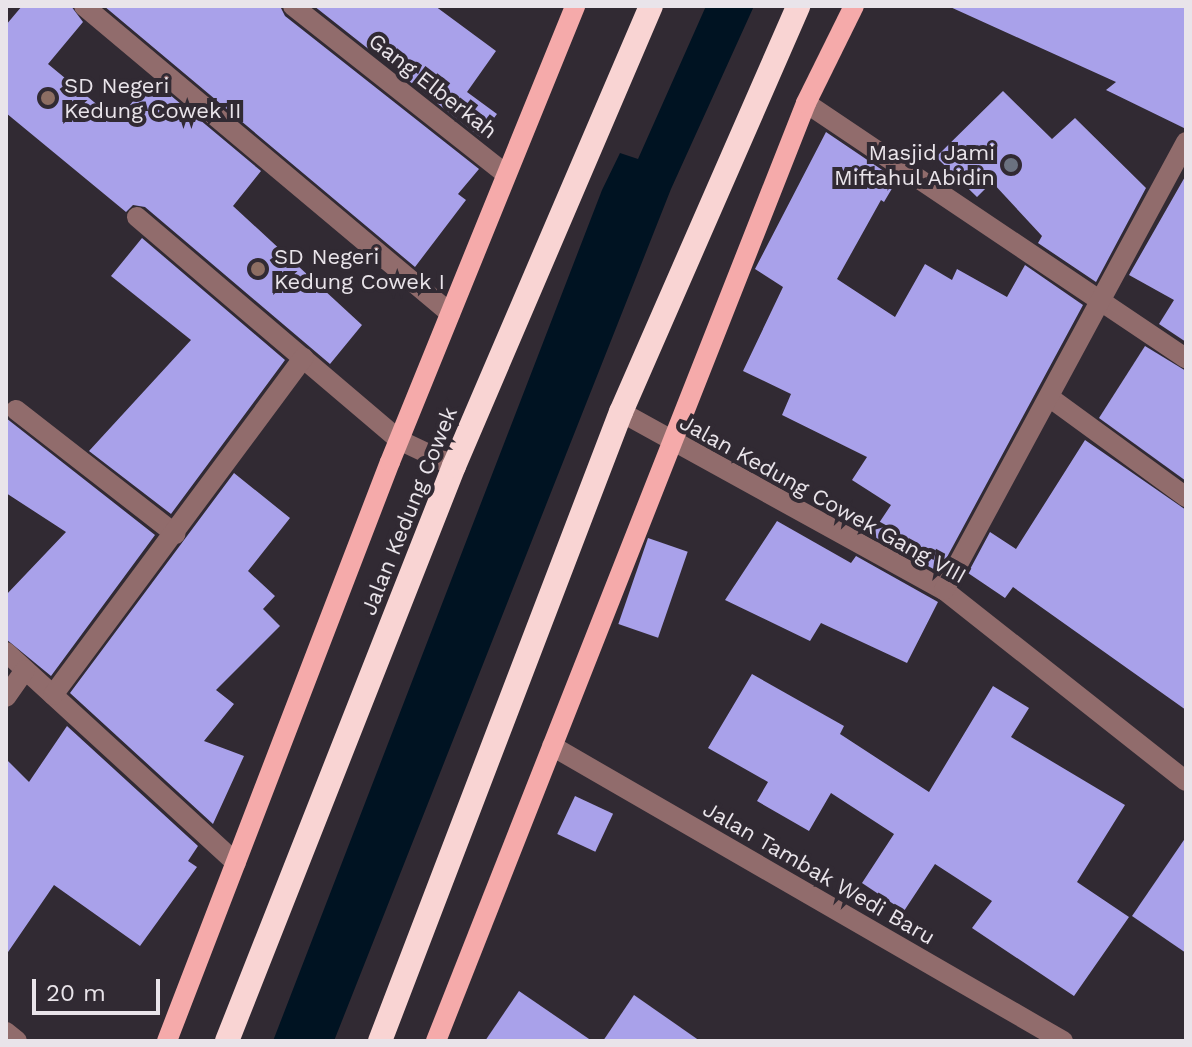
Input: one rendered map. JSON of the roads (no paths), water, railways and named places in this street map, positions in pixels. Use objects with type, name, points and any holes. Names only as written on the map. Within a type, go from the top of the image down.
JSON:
[{"type":"highway","name":"Jalan Kedung Cowek","points":[[227,1041],[454,466],[651,6]]},
{"type":"highway","points":[[380,1041],[621,412],[798,6]]},
{"type":"main road","name":"Jalan Kedung Cowek","points":[[167,1041],[399,440],[575,6]]},
{"type":"main road","points":[[436,1041],[675,443],[806,103],[854,6]]},
{"type":"street","points":[[84,6],[450,313]]},
{"type":"street","name":"Gang Elberkah","points":[[293,6],[506,174]]},
{"type":"street","points":[[806,103],[1186,358]]},
{"type":"street","points":[[944,590],[1099,299],[1178,173],[1186,142]]},
{"type":"street","points":[[137,217],[399,440],[454,466]]},
{"type":"street","points":[[53,695],[303,358]]},
{"type":"street","points":[[1049,397],[1186,497]]},
{"type":"street","points":[[16,410],[175,534]]},
{"type":"street","name":"Jalan Kedung Cowek Gang VIII","points":[[621,412],[944,590],[1186,781]]},
{"type":"street","points":[[6,652],[236,863]]},
{"type":"street","points":[[6,697],[25,670]]},
{"type":"street","name":"Jalan Tambak Wedi Baru","points":[[552,746],[1063,1041]]},
{"type":"street","points":[[6,1032],[17,1041]]},
{"type":"water","points":[[706,6],[754,6],[671,189],[334,1041],[273,1041],[602,190],[620,153],[638,159]]},
{"type":"place","name":"SD Negeri Kedung Cowek II","points":[[48,98]]},
{"type":"place","name":"Masjid Jami Miftahul Abidin","points":[[1011,165]]},
{"type":"place","name":"SD Negeri Kedung Cowek I","points":[[258,269]]}]
